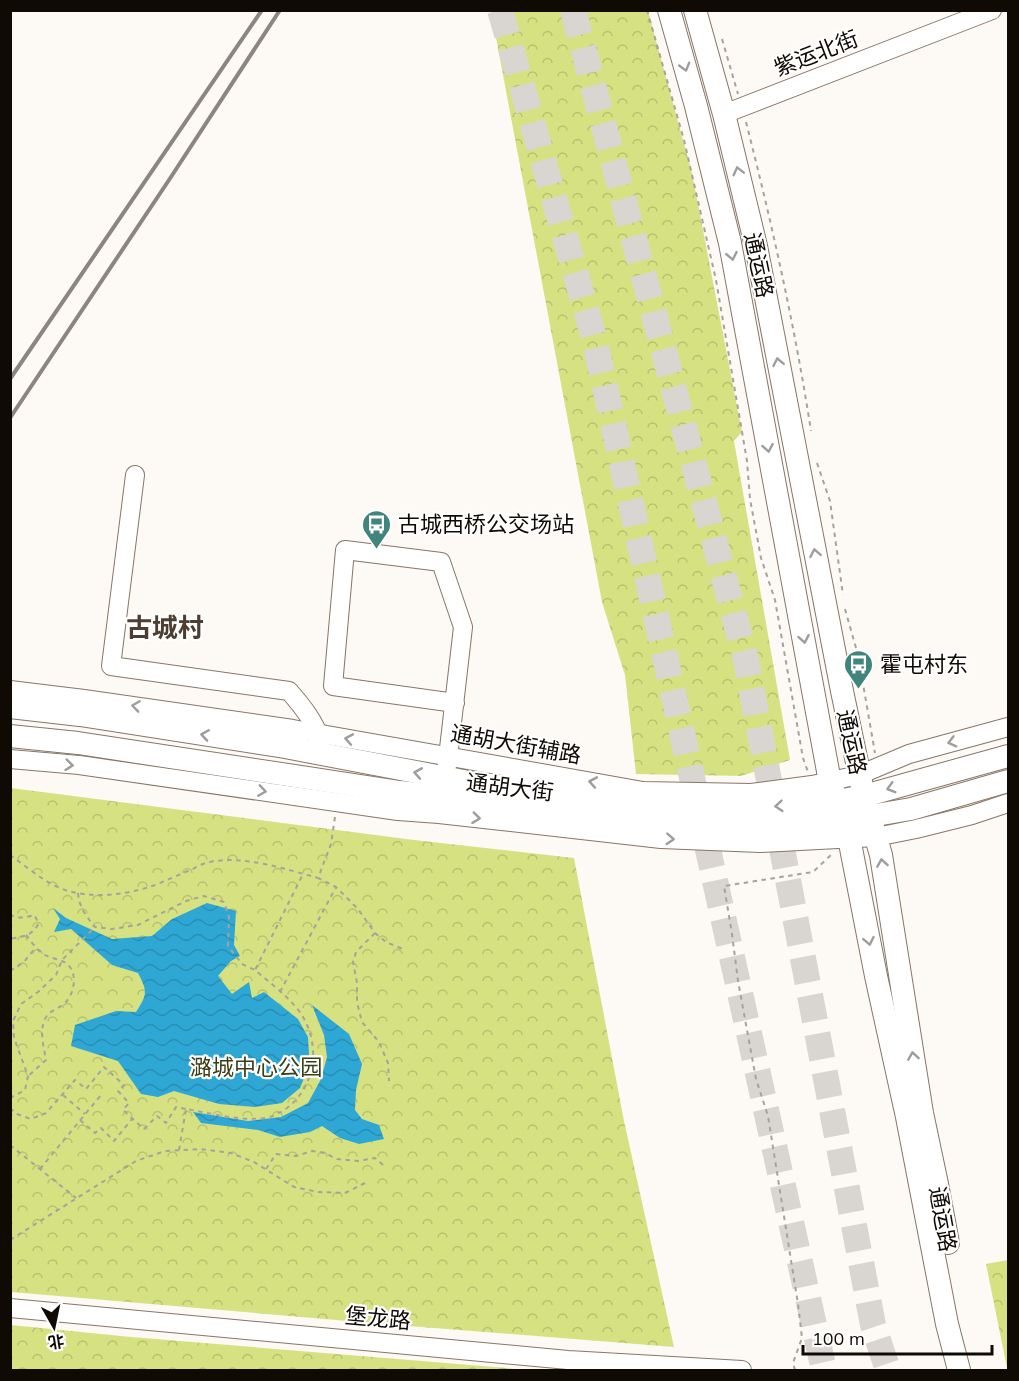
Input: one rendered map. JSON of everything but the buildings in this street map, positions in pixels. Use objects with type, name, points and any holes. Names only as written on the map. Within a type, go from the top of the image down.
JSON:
[{"type":"main road","name":"通运路","points":[[669,10],[696,106],[730,243],[835,806],[876,976],[937,1184],[961,1318],[974,1371]]},
{"type":"main road","name":"通运路","points":[[695,10],[724,114],[756,246],[867,806],[882,867],[915,1115],[947,1324],[958,1371]]},
{"type":"main road","name":"通胡大街","points":[[10,707],[80,715],[285,747],[322,745],[443,786]]},
{"type":"main road","name":"通胡大街","points":[[10,736],[78,742],[400,792],[443,786],[651,804],[748,809],[867,806],[911,809],[1008,782]]},
{"type":"main road","name":"通胡大街","points":[[867,806],[1008,756]]},
{"type":"street","name":"紫运北街","points":[[724,114],[992,10]]},
{"type":"street","points":[[135,475],[111,666],[290,691],[305,709],[322,745]]},
{"type":"street","points":[[443,786],[455,702],[463,627],[441,562],[345,549],[333,686],[455,702]]},
{"type":"street","points":[[10,690],[84,699],[322,745]]},
{"type":"street","points":[[867,806],[909,754],[1008,727]]},
{"type":"street","points":[[10,759],[78,765],[398,811],[443,786],[661,839],[760,843],[835,806],[867,806],[916,829],[1008,803]]},
{"type":"street","name":"堡龙路","points":[[10,1308],[569,1365],[742,1371]]},
{"type":"path","name":"通运路","points":[[647,10],[684,140],[716,280],[747,461],[750,499],[759,548],[775,600],[803,758],[835,806]]},
{"type":"path","points":[[318,878],[331,843],[338,802]]},
{"type":"path","points":[[795,1371],[793,1364],[802,1338],[791,1253],[768,1116],[756,1079],[738,981],[724,886],[813,872],[835,806]]},
{"type":"path","points":[[10,855],[55,885],[95,896],[152,886],[209,862],[231,860],[256,863],[303,874],[336,887],[358,909],[375,933],[386,942],[403,949]]},
{"type":"path","points":[[255,970],[303,874]]},
{"type":"path","points":[[280,992],[336,887]]},
{"type":"path","points":[[10,1108],[17,1114],[31,1119],[46,1113],[75,1080],[86,1089],[104,1067],[124,1085],[118,1091],[129,1103],[123,1110],[144,1129],[157,1116],[166,1123],[176,1107],[250,1120],[273,1116],[292,1105],[306,1087],[312,1069],[313,1046],[299,1011],[255,970],[242,964],[228,946],[229,917],[224,902],[204,896],[186,901],[138,925],[112,929],[95,927],[83,913],[78,892]]},
{"type":"path","points":[[10,914],[24,918],[34,915],[39,923],[34,931],[10,939]]},
{"type":"path","points":[[10,1098],[25,1090],[28,1076],[14,1038],[13,1021],[21,1004],[56,975],[62,960],[95,927]]},
{"type":"path","points":[[375,933],[356,952],[353,962],[357,983],[357,1002],[362,1022],[379,1042],[388,1063],[389,1081]]},
{"type":"path","points":[[26,935],[40,952],[69,965],[74,975],[73,990],[66,1003],[54,1009],[45,1018],[42,1037],[46,1060],[28,1076]]},
{"type":"path","points":[[10,970],[24,962],[36,947]]},
{"type":"path","points":[[63,1095],[85,1114]]},
{"type":"path","points":[[40,1169],[101,1095]]},
{"type":"path","points":[[179,1150],[186,1109]]},
{"type":"path","points":[[80,1120],[95,1133],[101,1128],[114,1141],[133,1119]]},
{"type":"path","points":[[10,1145],[76,1198]]},
{"type":"path","points":[[10,1240],[136,1161],[165,1151],[200,1149],[231,1153],[254,1162],[294,1187],[318,1192],[345,1193],[367,1182]]},
{"type":"path","points":[[266,1169],[276,1154],[296,1156],[312,1151],[325,1153],[337,1159],[358,1161],[375,1158],[383,1165]]},
{"type":"green space","points":[[491,11],[648,11],[692,173],[742,432],[734,441],[790,760],[741,776],[636,774],[625,675],[602,602]]},
{"type":"green space","name":"潞城中心公园","points":[[11,788],[414,840],[574,858],[624,1121],[674,1347],[11,1292]]},
{"type":"green space","points":[[1008,1260],[1008,1368],[1007,1368],[986,1264]]},
{"type":"green space","points":[[11,1325],[131,1337],[530,1370],[11,1370]]},
{"type":"water","points":[[207,903],[236,911],[234,945],[240,956],[231,961],[218,976],[232,994],[249,982],[252,998],[264,992],[298,1019],[308,1037],[308,1069],[300,1088],[282,1103],[255,1107],[219,1104],[174,1091],[158,1097],[141,1094],[118,1061],[71,1046],[75,1025],[116,1011],[136,1012],[144,997],[145,989],[138,973],[112,965],[71,929],[54,932],[60,919],[53,908],[66,918],[112,939],[152,936],[172,919]]},
{"type":"water","points":[[312,1005],[349,1034],[362,1064],[356,1090],[355,1110],[362,1119],[379,1125],[384,1139],[359,1144],[340,1138],[322,1126],[310,1132],[280,1137],[258,1130],[201,1123],[193,1112],[248,1121],[281,1117],[308,1103],[321,1079],[327,1057],[324,1035]]},
{"type":"tunnel","points":[[500,10],[594,338],[824,1370]]},
{"type":"tunnel","points":[[573,10],[746,660],[873,1325],[888,1370]]},
{"type":"railway","points":[[10,379],[262,10]]},
{"type":"railway","points":[[10,418],[280,10]]},
{"type":"place","name":"古城西桥公交场站","points":[[377,550]]},
{"type":"place","name":"霍屯村东","points":[[859,690]]},
{"type":"district","name":"古城村","points":[[165,627]]}]
